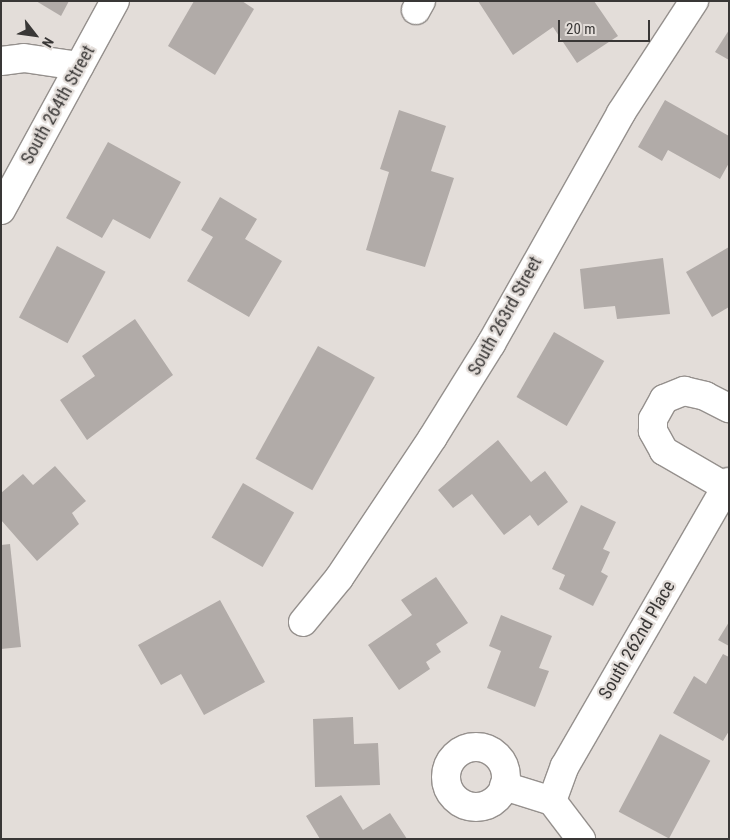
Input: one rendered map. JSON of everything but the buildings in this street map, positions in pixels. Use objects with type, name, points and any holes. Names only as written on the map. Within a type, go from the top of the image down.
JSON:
[{"type":"street","name":"South 264th Street","points":[[1,210],[115,1]]},
{"type":"street","name":"South 263rd Street","points":[[303,622],[339,578],[434,437],[491,344],[621,114],[694,1]]},
{"type":"street","points":[[1,61],[24,58],[79,66]]},
{"type":"street","points":[[727,485],[664,451],[653,431],[653,419],[664,400],[684,391],[700,394],[729,408]]},
{"type":"street","name":"South 262nd Place","points":[[552,801],[565,766],[727,485]]},
{"type":"street","points":[[504,786],[552,801],[581,839]]}]
